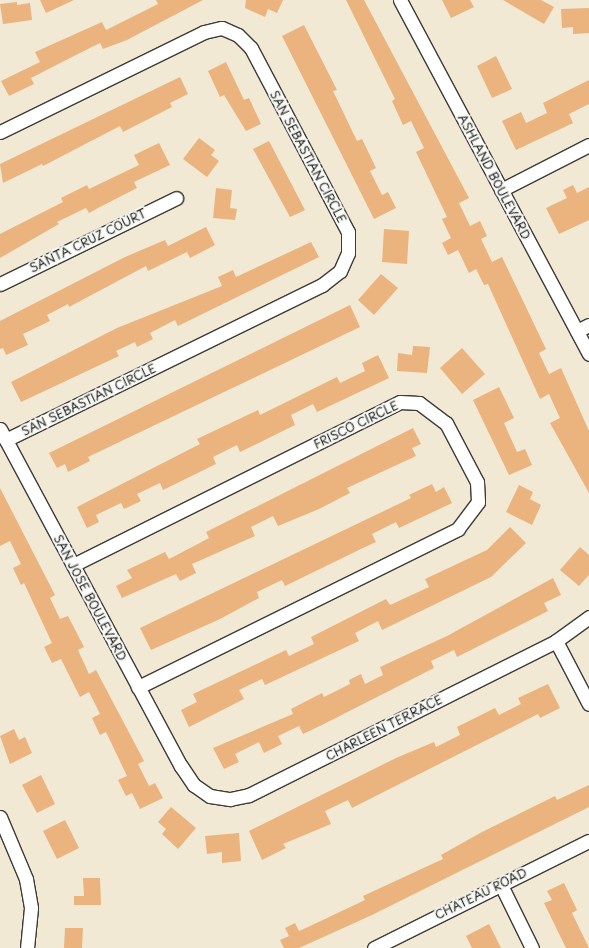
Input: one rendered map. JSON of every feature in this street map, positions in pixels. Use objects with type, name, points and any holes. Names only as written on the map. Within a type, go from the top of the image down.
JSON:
[{"type":"street","name":"ASHLAND BOULEVARD","points":[[400,0],[589,354]]},
{"type":"street","name":"SAN SEBASTIAN CIRCLE","points":[[0,132],[204,32],[222,28],[238,35],[251,48],[348,232],[348,253],[340,271],[322,286],[3,435]]},
{"type":"street","points":[[501,190],[589,145]]},
{"type":"street","name":"SANTA CRUZ COURT","points":[[0,284],[176,198]]},
{"type":"street","points":[[577,331],[589,325]]},
{"type":"street","name":"FRISCO CIRCLE","points":[[73,565],[400,402],[419,403],[446,423],[477,482],[478,502],[458,529],[138,687]]},
{"type":"street","name":"SAN JOSE BOULEVARD","points":[[3,435],[181,766]]},
{"type":"street","name":"CHARLEEN TERRACE","points":[[181,766],[194,785],[210,796],[230,799],[249,795],[556,641],[589,617]]},
{"type":"street","points":[[556,641],[589,704]]},
{"type":"street","points":[[0,817],[4,833],[26,879],[31,908],[27,948]]},
{"type":"street","name":"CHATEAU ROAD","points":[[374,948],[589,841]]},
{"type":"street","points":[[501,884],[532,948]]},
{"type":"building","points":[[40,0],[74,0],[46,13]]},
{"type":"building","points":[[156,0],[203,0],[127,40],[103,49],[100,43],[31,78],[34,84],[9,96],[1,81],[40,62],[35,52],[102,22],[106,30],[158,4]]},
{"type":"building","points":[[246,0],[283,0],[277,13],[268,9],[265,17],[245,8]]},
{"type":"building","points":[[346,0],[364,0],[469,198],[459,203],[470,226],[480,221],[487,236],[481,239],[492,262],[502,257],[546,349],[539,353],[549,374],[561,368],[589,431],[589,493],[550,423],[560,418],[549,394],[540,399],[488,284],[484,285],[476,269],[469,273],[458,250],[448,255],[442,243],[451,238],[442,219],[447,217],[416,152],[424,148],[411,121],[403,125],[392,101],[395,99]]},
{"type":"building","points":[[442,0],[470,0],[474,7],[451,18]]},
{"type":"building","points":[[503,0],[541,0],[554,7],[544,24]]},
{"type":"building","points":[[17,2],[17,5],[30,3],[32,20],[3,24],[0,4]]},
{"type":"building","points":[[589,8],[589,33],[573,34],[573,27],[562,28],[561,9]]},
{"type":"building","points":[[304,25],[337,90],[333,91],[357,141],[362,139],[376,168],[370,171],[382,195],[388,192],[396,208],[374,219],[282,36]]},
{"type":"building","points":[[496,56],[512,89],[492,98],[477,66]]},
{"type":"building","points":[[226,62],[244,100],[249,98],[261,124],[246,131],[224,95],[220,97],[208,71]]},
{"type":"building","points":[[180,77],[188,94],[170,103],[172,107],[123,132],[120,126],[43,166],[42,164],[3,183],[0,164]]},
{"type":"building","points":[[589,80],[589,104],[569,114],[573,123],[516,150],[502,121],[521,112],[526,123],[547,113],[543,103]]},
{"type":"building","points":[[199,138],[215,150],[211,155],[219,161],[207,177],[183,159]]},
{"type":"building","points":[[269,141],[305,210],[290,217],[253,149]]},
{"type":"building","points":[[159,143],[170,165],[134,182],[137,188],[89,213],[86,208],[57,222],[59,224],[0,258],[0,234],[63,202],[61,198],[87,185],[89,189],[139,165],[134,155]]},
{"type":"building","points":[[573,185],[577,193],[589,187],[589,220],[559,234],[546,208],[567,198],[563,190]]},
{"type":"building","points":[[216,188],[232,190],[230,208],[237,209],[235,220],[213,218]]},
{"type":"building","points":[[206,227],[215,245],[190,258],[187,252],[148,271],[146,266],[69,307],[68,304],[47,315],[50,321],[23,334],[28,345],[6,355],[3,348],[0,349],[0,321],[125,257],[165,240],[168,246]]},
{"type":"building","points":[[384,229],[409,231],[407,264],[382,262]]},
{"type":"building","points":[[311,242],[319,257],[178,326],[175,320],[150,333],[153,339],[137,347],[135,342],[116,351],[119,356],[21,402],[11,382],[117,328],[222,286],[218,277],[233,270],[236,277]]},
{"type":"building","points":[[381,274],[398,288],[374,315],[358,300]]},
{"type":"building","points":[[350,305],[360,327],[88,457],[90,461],[68,472],[65,464],[57,468],[49,453]]},
{"type":"building","points":[[413,346],[430,347],[427,373],[397,371],[398,353],[412,355]]},
{"type":"building","points":[[462,348],[485,374],[462,394],[440,368]]},
{"type":"building","points":[[378,355],[389,378],[317,412],[313,404],[291,415],[295,425],[240,452],[237,445],[213,457],[216,464],[163,490],[160,483],[137,494],[141,501],[124,509],[121,503],[96,515],[99,522],[87,528],[77,507],[200,444],[197,439],[258,410],[260,415],[337,377],[340,383],[365,371],[362,363]]},
{"type":"building","points":[[499,387],[514,418],[504,423],[517,452],[525,449],[532,465],[509,475],[473,400]]},
{"type":"building","points":[[413,428],[421,444],[412,448],[416,456],[347,488],[350,493],[319,509],[278,526],[273,516],[251,527],[255,536],[192,564],[196,573],[180,581],[176,574],[122,598],[116,586],[132,578],[127,570],[165,552],[169,559],[209,538],[206,532]]},
{"type":"building","points":[[432,484],[436,492],[444,487],[452,503],[399,528],[396,522],[372,534],[376,542],[285,586],[282,580],[257,592],[259,598],[220,619],[151,650],[140,628],[411,498],[409,495]]},
{"type":"building","points":[[519,485],[533,492],[530,499],[541,505],[532,525],[506,512]]},
{"type":"building","points":[[0,488],[55,595],[50,598],[60,619],[68,616],[84,647],[78,650],[89,674],[96,670],[144,761],[138,764],[149,786],[155,783],[163,798],[140,809],[132,793],[126,796],[118,780],[127,776],[106,732],[100,735],[92,718],[100,714],[89,692],[80,697],[61,659],[52,663],[44,647],[52,643],[24,583],[21,585],[13,568],[21,564],[10,541],[0,546]]},
{"type":"building","points":[[510,527],[526,543],[491,577],[382,630],[378,621],[355,633],[359,641],[265,685],[262,679],[239,690],[244,699],[189,727],[181,710],[197,702],[193,694],[286,650],[289,656],[314,644],[311,637],[386,599],[390,605],[429,587],[425,579],[487,550]]},
{"type":"building","points":[[580,547],[589,555],[589,575],[579,586],[560,570]]},
{"type":"building","points":[[553,578],[561,595],[544,603],[548,611],[457,657],[454,650],[431,661],[434,668],[303,734],[299,726],[278,736],[282,744],[264,753],[259,742],[235,754],[239,762],[224,769],[213,748],[293,714],[291,709],[322,693],[324,697],[350,684],[349,680],[361,674],[365,684],[383,675],[380,667],[447,636]]},
{"type":"building","points":[[548,684],[560,708],[540,718],[538,714],[352,808],[348,800],[325,811],[331,824],[283,844],[286,848],[262,860],[249,831],[396,758],[434,742],[436,747],[460,735],[457,727],[495,708],[499,715],[521,704],[518,698]]},
{"type":"building","points":[[14,729],[19,740],[25,737],[32,753],[10,764],[0,736]]},
{"type":"building","points":[[41,775],[55,804],[37,813],[22,785]]},
{"type":"building","points":[[589,785],[589,807],[372,915],[299,948],[284,948],[280,940],[289,936],[285,928],[295,923],[299,931],[308,927],[365,900],[363,896],[443,859],[441,855],[482,832],[555,796],[557,800]]},
{"type":"building","points":[[171,807],[196,828],[178,849],[162,834],[166,829],[158,822]]},
{"type":"building","points":[[65,820],[79,848],[57,859],[43,831]]},
{"type":"building","points":[[239,833],[241,861],[222,863],[222,852],[207,854],[205,836]]},
{"type":"building","points":[[83,878],[100,878],[101,905],[74,905],[74,896],[84,896]]},
{"type":"building","points":[[564,883],[577,910],[572,913],[589,948],[566,948],[544,903],[552,900],[547,891]]},
{"type":"building","points":[[489,924],[501,948],[472,948],[466,936]]},
{"type":"building","points":[[65,928],[83,928],[82,948],[64,948]]}]
